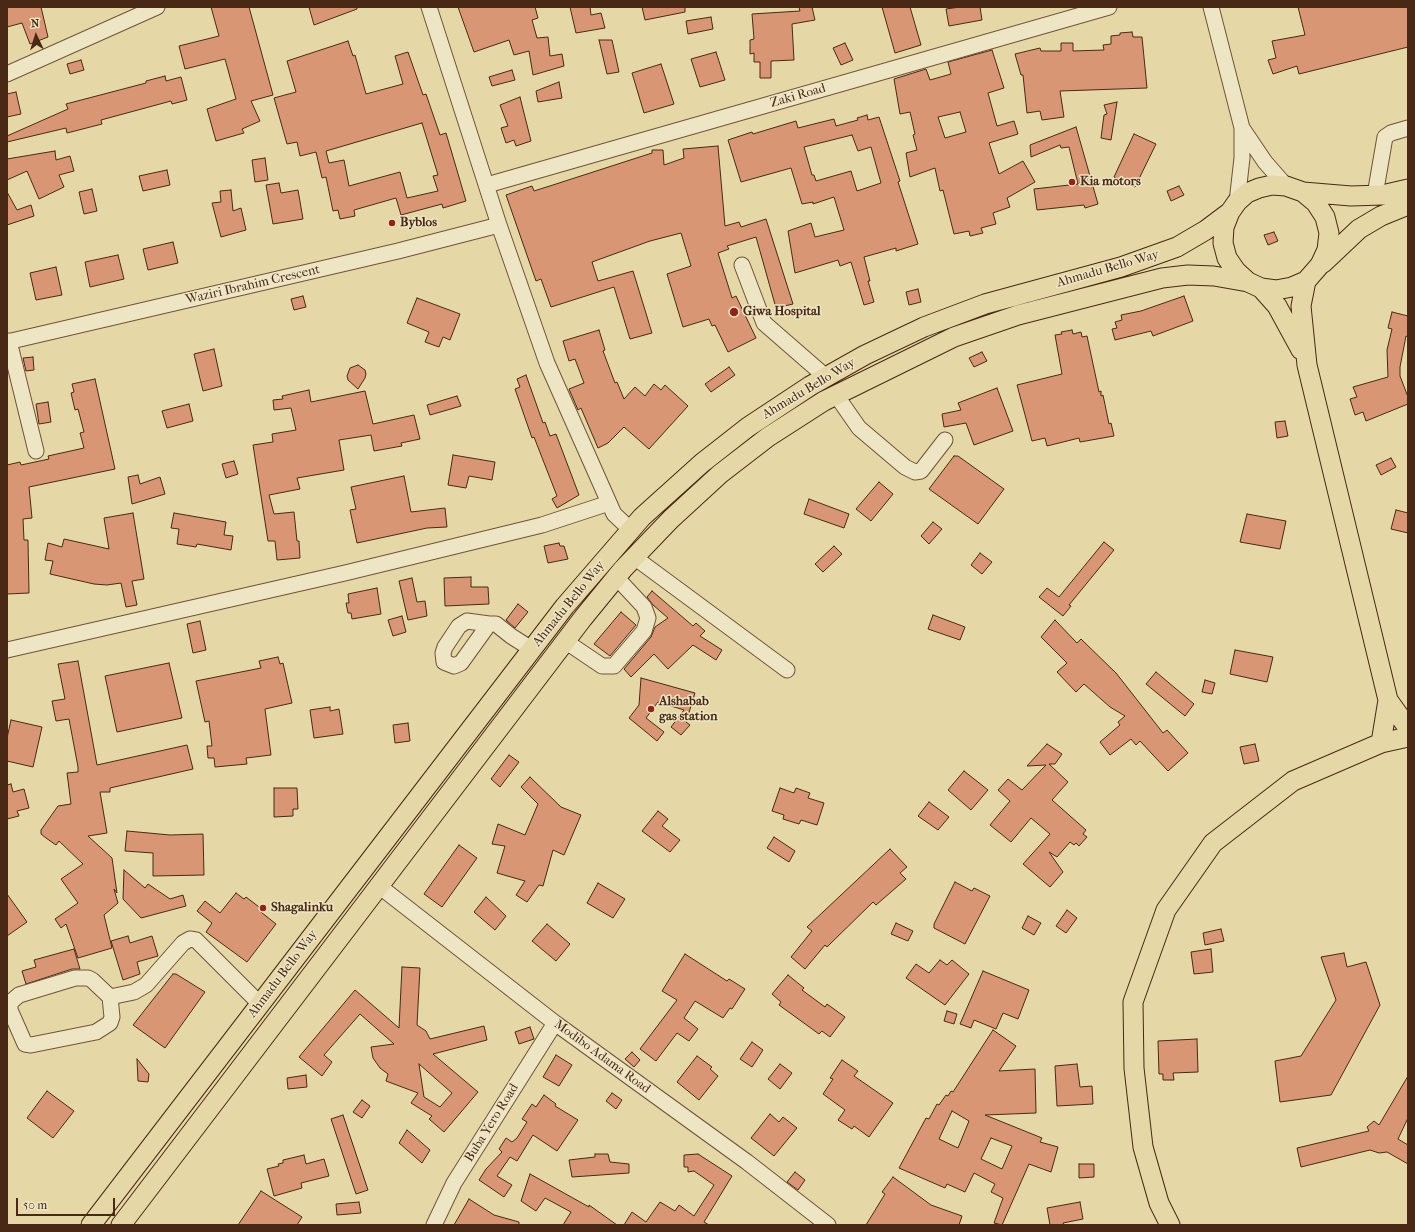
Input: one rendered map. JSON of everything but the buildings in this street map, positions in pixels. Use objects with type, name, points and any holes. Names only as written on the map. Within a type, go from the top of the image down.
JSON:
[{"type":"main road","points":[[1307,365],[1297,340],[1277,306],[1236,271],[1227,258],[1223,242],[1224,227],[1233,207],[1247,193],[1272,185],[1351,196],[1374,195],[1408,189]]},
{"type":"main road","points":[[1294,189],[1316,203],[1325,217],[1328,239],[1327,250],[1320,266]]},
{"type":"main road","points":[[1254,285],[1276,290],[1292,287],[1306,280],[1359,229],[1381,216],[1408,205]]},
{"type":"main road","name":"Ahmadu Bello Way","points":[[91,1225],[565,606],[642,517],[702,463],[748,427],[826,377],[865,355],[924,327],[985,304],[1128,265],[1177,247],[1206,230],[1233,207]]},
{"type":"main road","name":"Ahmadu Bello Way","points":[[121,1225],[565,641],[616,577],[671,519],[720,474],[768,437],[836,395],[954,337],[1018,315],[1162,278],[1188,274],[1214,276],[1254,285]]},
{"type":"main road","points":[[1306,280],[1301,306],[1307,365],[1388,700],[1408,728]]},
{"type":"main road","points":[[1381,743],[1388,700]]},
{"type":"main road","points":[[1170,1225],[1159,1203],[1143,1147],[1134,1068],[1133,1002],[1166,910],[1214,843],[1287,785],[1294,780],[1381,743],[1408,737]]},
{"type":"street","points":[[7,74],[157,7]]},
{"type":"street","points":[[429,7],[499,225],[547,363],[614,514],[631,530]]},
{"type":"street","name":"Zaki Road","points":[[487,185],[1109,7]]},
{"type":"street","points":[[1210,7],[1242,128],[1242,158],[1233,207]]},
{"type":"street","points":[[1242,128],[1265,162],[1294,189]]},
{"type":"street","points":[[1374,195],[1385,137],[1390,133],[1408,128]]},
{"type":"street","name":"Waziri Ibrahim Crescent","points":[[8,342],[398,251],[499,225]]},
{"type":"street","points":[[742,265],[764,323],[826,377]]},
{"type":"street","points":[[8,342],[36,451]]},
{"type":"street","points":[[836,395],[859,428],[905,467],[915,472],[921,471],[945,440]]},
{"type":"street","points":[[7,650],[353,572],[542,525],[610,503]]},
{"type":"street","points":[[634,558],[787,670]]},
{"type":"street","points":[[565,641],[602,666],[614,666],[644,631],[648,618],[644,607],[616,577]]},
{"type":"street","points":[[489,624],[496,624],[532,650]]},
{"type":"street","name":"Modibo Adama Road","points":[[379,886],[555,1023],[747,1162],[828,1225]]},
{"type":"street","points":[[110,997],[134,992],[146,985],[183,943],[190,939],[196,940],[260,1004]]},
{"type":"street","points":[[76,978],[88,978],[110,997],[112,1017],[110,1023],[104,1028],[96,1032],[32,1045],[25,1044],[22,1040],[10,1010],[10,1004],[19,995],[76,978]]},
{"type":"street","name":"Buba Yero Road","points":[[434,1225],[454,1183],[555,1023]]},
{"type":"place","name":"Kia motors","points":[[1072,182]]},
{"type":"place","name":"Byblos","points":[[392,223]]},
{"type":"place","name":"Giwa Hospital","points":[[734,312]]},
{"type":"place","name":"Alshabab gas station","points":[[651,709]]},
{"type":"place","name":"Shagalinku","points":[[263,908]]}]
